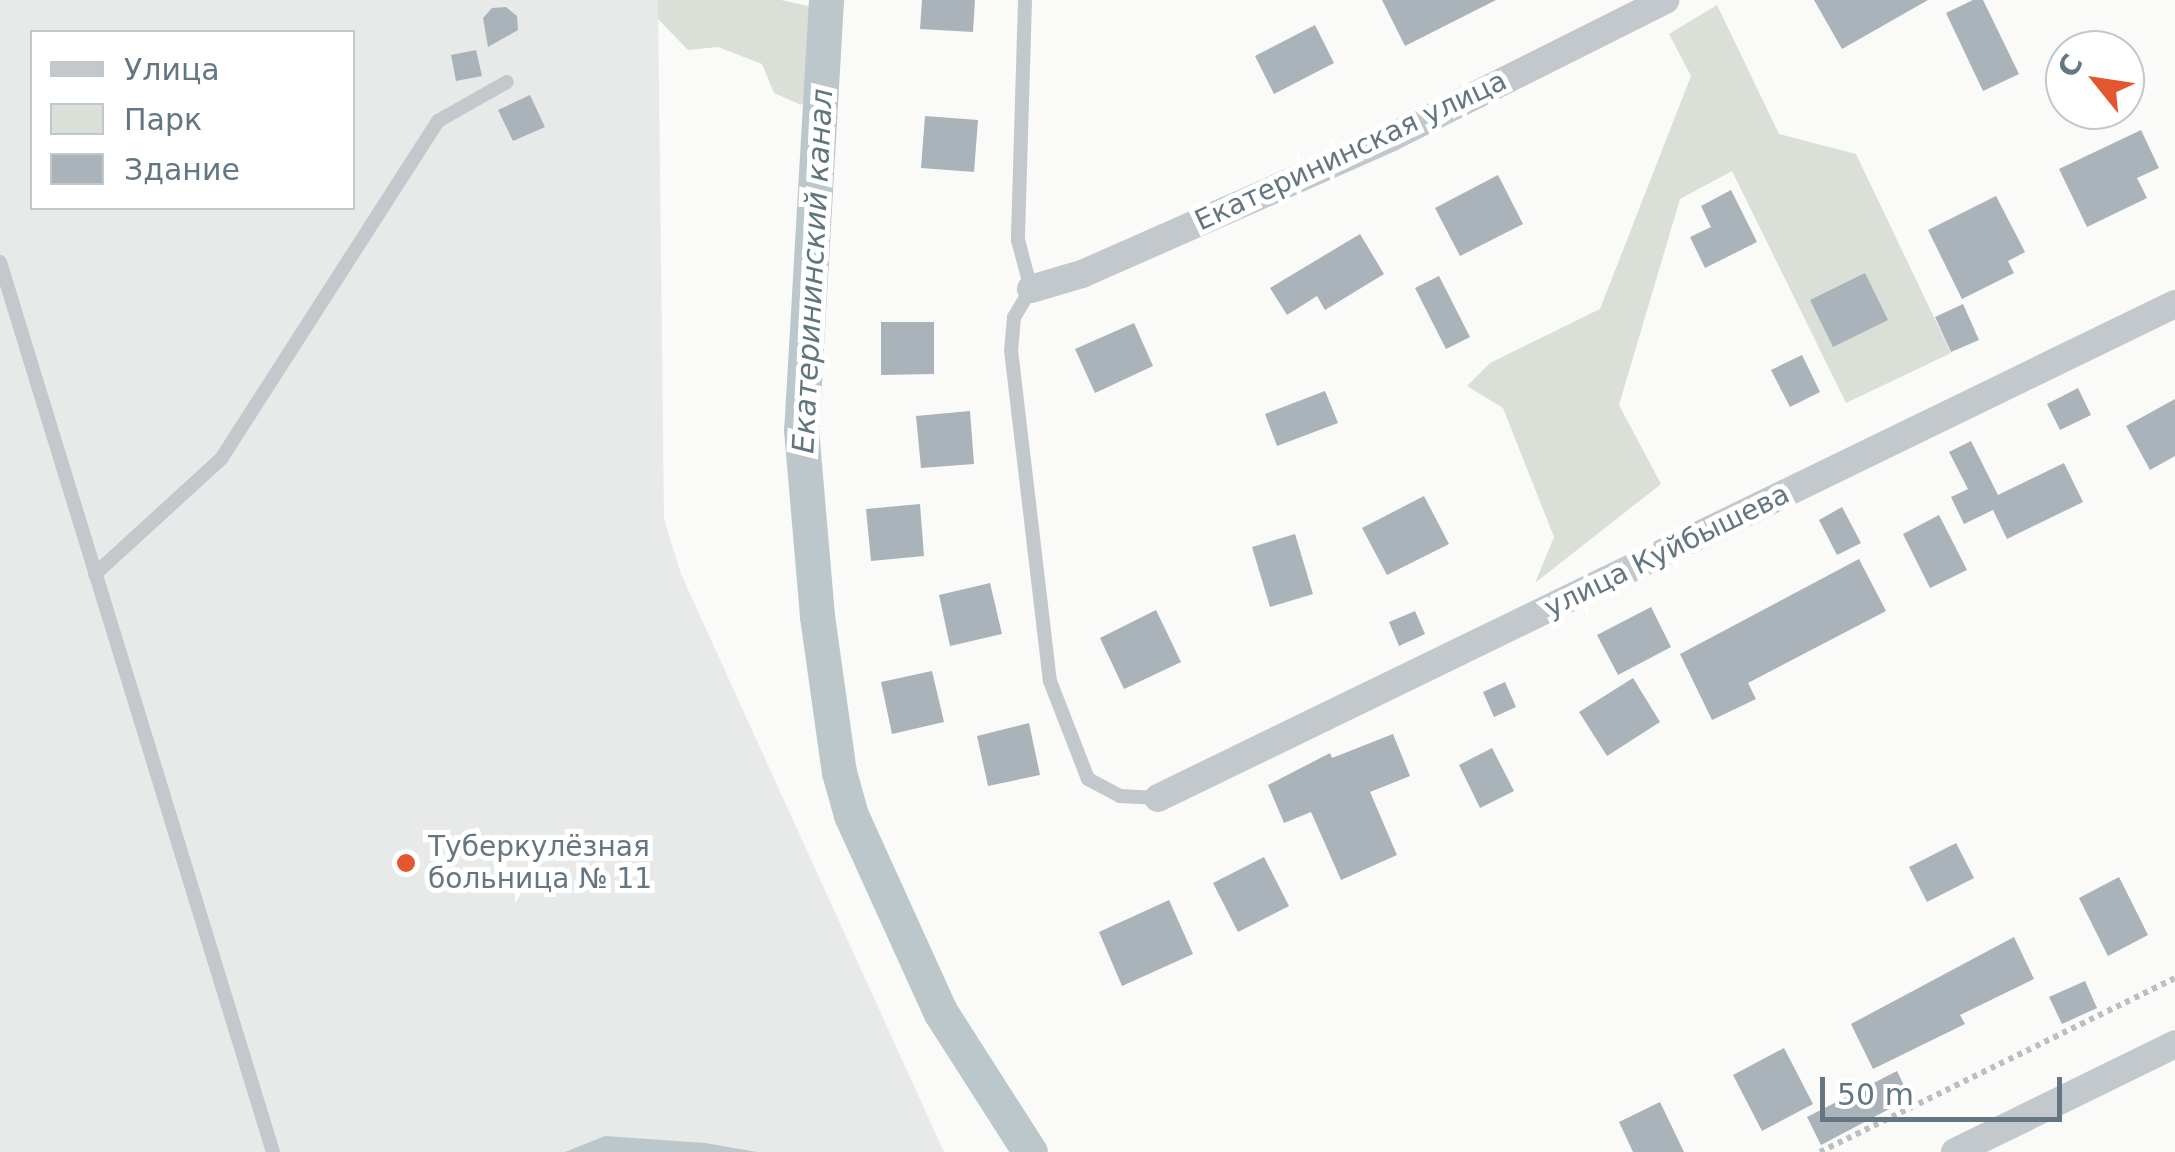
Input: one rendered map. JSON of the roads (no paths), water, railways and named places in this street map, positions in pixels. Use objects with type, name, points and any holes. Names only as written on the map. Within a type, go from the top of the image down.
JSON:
[{"type":"street","name":"Екатерининская улица","points":[[1031,289],[1082,274],[1390,138],[1665,0]]},
{"type":"street","name":"улица Куйбышева","points":[[1158,798],[2175,304]]},
{"type":"street","points":[[1955,1152],[2175,1044]]},
{"type":"lane","points":[[1025,0],[1018,240],[1031,289],[1014,317],[1011,350],[1050,681],[1088,779],[1120,796],[1158,798]]},
{"type":"lane","points":[[95,574],[221,460],[438,121],[507,82]]},
{"type":"lane","points":[[0,262],[273,1152]]},
{"type":"waterway","name":"Екатерининский канал","points":[[826,0],[801,429],[817,616],[839,772],[851,815],[941,1013],[1030,1152]]},
{"type":"place","name":"Туберкулёзная больница № 11","points":[[406,863]]}]
